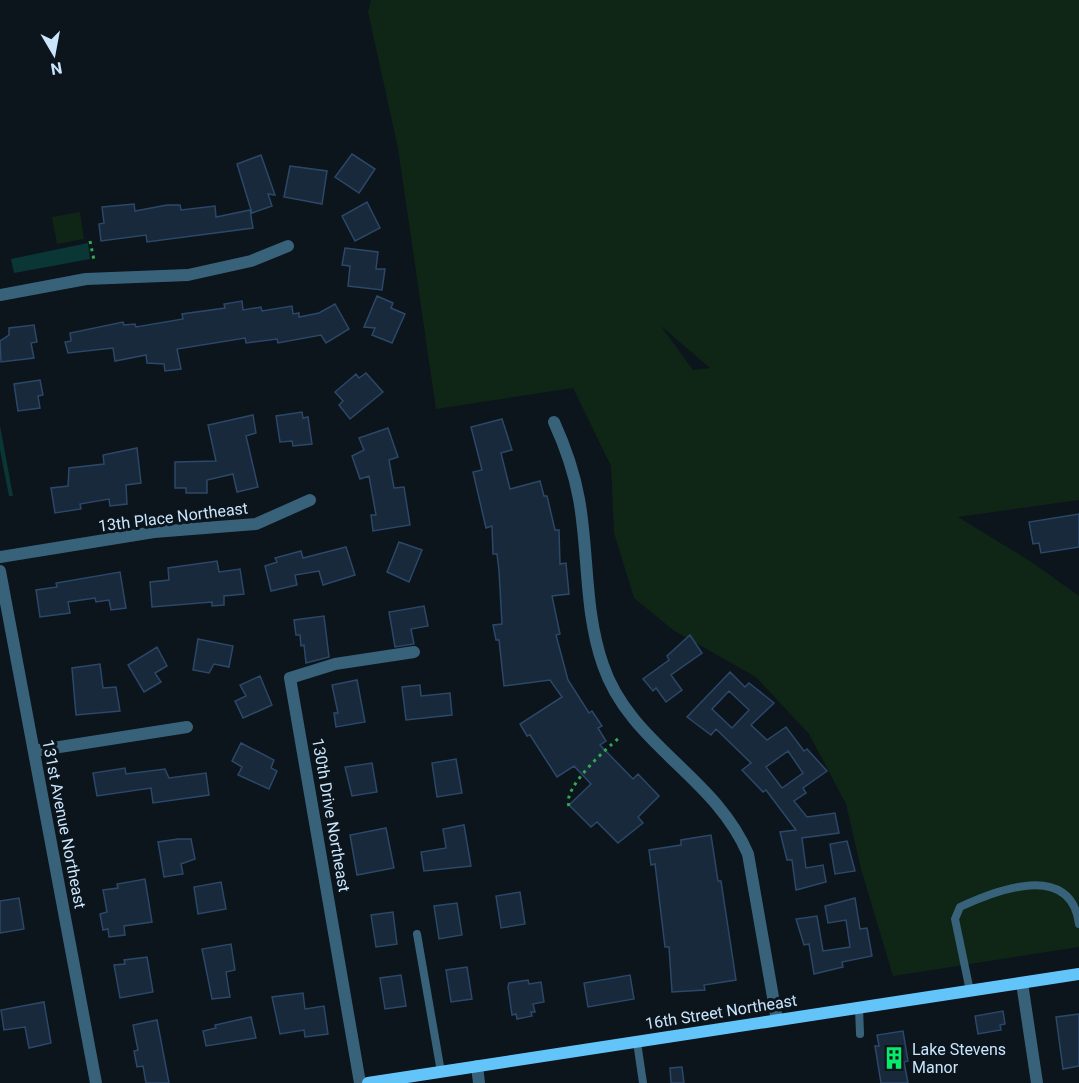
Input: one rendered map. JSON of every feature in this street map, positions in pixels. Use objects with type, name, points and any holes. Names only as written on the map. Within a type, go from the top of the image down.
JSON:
[{"type":"street","points":[[0,295],[86,279],[188,275],[251,261],[288,246]]},
{"type":"street","points":[[554,422],[566,449],[579,499],[589,605],[603,666],[621,705],[650,740],[689,773],[738,831],[748,854],[777,1020]]},
{"type":"street","name":"13th Place Northeast","points":[[0,557],[154,532],[256,524],[310,501]]},
{"type":"street","name":"131st Avenue Northeast","points":[[0,571],[96,1083]]},
{"type":"street","name":"130th Drive Northeast","points":[[360,1083],[290,678],[335,664],[414,652]]},
{"type":"street","points":[[34,751],[187,727]]},
{"type":"street","name":"16th Street Northeast","points":[[368,1083],[1079,974]]},
{"type":"street","points":[[1022,983],[1037,1083]]},
{"type":"street","points":[[477,1066],[479,1083]]},
{"type":"lane","points":[[970,991],[954,919],[960,907],[990,893],[1020,885],[1051,888],[1066,894],[1078,914],[1079,924]]},
{"type":"lane","points":[[417,934],[441,1072]]},
{"type":"lane","points":[[859,1008],[860,1034]]},
{"type":"lane","points":[[637,1042],[643,1083]]},
{"type":"path","points":[[90,241],[94,260]]},
{"type":"path","points":[[569,806],[568,797],[592,763],[619,738]]},
{"type":"shaded area","points":[[371,0],[1079,0],[1079,500],[958,517],[1033,563],[1079,596],[1079,947],[893,976],[861,869],[846,804],[809,734],[756,677],[673,630],[634,598],[614,533],[611,466],[573,388],[436,409],[398,148],[368,12]],"holes":[[[661,326],[710,368],[693,370]]]},
{"type":"shaded area","points":[[80,212],[84,239],[57,244],[52,217]]},
{"type":"shaded area","points":[[88,243],[90,259],[14,273],[11,259]]},
{"type":"shaded area","points":[[0,426],[13,496],[9,496],[0,450]]},
{"type":"building","points":[[352,154],[375,169],[359,193],[335,177]]},
{"type":"building","points":[[261,155],[275,195],[268,194],[272,206],[252,213],[237,164]]},
{"type":"building","points":[[290,166],[327,171],[322,204],[284,197]]},
{"type":"building","points":[[367,202],[380,228],[355,241],[342,216]]},
{"type":"building","points":[[134,204],[135,211],[167,205],[180,205],[181,210],[215,206],[216,217],[250,210],[253,228],[147,242],[146,235],[101,241],[99,224],[104,223],[102,207]]},
{"type":"building","points":[[345,248],[378,252],[376,269],[385,269],[382,290],[348,286],[350,266],[342,265]]},
{"type":"building","points":[[377,296],[393,303],[391,308],[405,314],[392,343],[372,335],[375,328],[364,327]]},
{"type":"building","points":[[242,301],[243,310],[261,307],[262,311],[292,306],[293,314],[299,313],[299,317],[319,313],[335,304],[349,329],[326,343],[321,335],[278,343],[277,339],[246,343],[245,338],[177,349],[181,369],[165,371],[164,364],[147,363],[146,355],[115,361],[113,348],[68,353],[65,342],[71,341],[70,333],[123,322],[124,325],[135,324],[136,327],[183,319],[182,314],[225,308],[224,304]]},
{"type":"building","points":[[34,325],[37,342],[31,343],[34,358],[1,362],[0,341],[9,335],[9,328]]},
{"type":"building","points":[[366,373],[383,392],[350,419],[339,405],[343,401],[335,392],[356,374],[359,378]]},
{"type":"building","points":[[40,380],[43,395],[38,396],[40,408],[18,411],[14,384]]},
{"type":"building","points":[[302,412],[303,418],[308,417],[312,444],[293,446],[292,441],[280,442],[276,416]]},
{"type":"building","points":[[253,415],[256,433],[246,436],[258,487],[237,492],[233,474],[207,480],[207,493],[186,493],[186,488],[175,488],[175,462],[216,461],[208,425]]},
{"type":"building","points":[[502,419],[512,450],[501,453],[510,489],[540,481],[544,496],[547,496],[555,530],[559,530],[560,564],[566,563],[569,594],[552,596],[560,634],[556,635],[568,680],[589,713],[592,711],[602,726],[598,728],[606,741],[600,745],[633,779],[638,774],[659,796],[638,817],[643,823],[618,843],[597,822],[591,827],[569,805],[591,784],[574,766],[557,777],[530,735],[527,736],[520,724],[562,697],[550,680],[504,686],[499,640],[496,640],[493,625],[502,624],[497,554],[493,554],[492,526],[486,528],[473,472],[482,470],[471,427]]},
{"type":"building","points":[[388,428],[398,457],[389,460],[394,488],[404,487],[410,525],[373,531],[371,515],[376,515],[369,476],[360,479],[352,456],[364,450],[359,438]]},
{"type":"building","points":[[137,448],[141,483],[126,485],[127,504],[110,506],[109,499],[80,504],[81,509],[55,513],[51,488],[68,486],[69,468],[104,464],[103,455]]},
{"type":"building","points":[[1079,514],[1079,547],[1041,553],[1039,543],[1033,544],[1029,522]]},
{"type":"building","points":[[399,542],[422,550],[409,582],[387,572]]},
{"type":"building","points":[[346,547],[355,575],[323,585],[319,571],[295,575],[297,585],[271,591],[265,566],[277,562],[275,558],[301,551],[303,558]]},
{"type":"building","points":[[217,561],[219,572],[240,569],[244,594],[224,596],[224,605],[212,606],[212,602],[152,607],[150,582],[169,580],[168,568]]},
{"type":"building","points":[[120,572],[126,608],[111,610],[109,600],[96,602],[95,598],[68,602],[70,613],[40,617],[36,590],[57,587],[56,583]]},
{"type":"building","points":[[424,606],[428,626],[411,629],[414,644],[395,647],[389,612]]},
{"type":"building","points":[[324,616],[329,657],[306,663],[304,645],[301,646],[300,635],[296,635],[294,620]]},
{"type":"building","points":[[690,635],[702,653],[671,675],[682,690],[666,702],[656,688],[653,691],[643,679],[669,660],[667,656]]},
{"type":"building","points":[[198,639],[233,646],[229,667],[214,664],[209,673],[193,670]]},
{"type":"building","points":[[157,647],[167,666],[155,673],[161,682],[144,692],[128,665]]},
{"type":"building","points":[[100,664],[103,688],[116,687],[120,711],[76,715],[72,668]]},
{"type":"building","points":[[730,672],[745,687],[749,683],[774,703],[751,725],[767,740],[786,727],[804,751],[807,749],[827,771],[803,788],[806,793],[794,801],[807,817],[835,813],[839,833],[802,838],[806,868],[823,865],[826,882],[796,890],[792,860],[787,860],[780,832],[796,830],[766,790],[763,792],[742,770],[751,763],[716,729],[711,735],[687,717]],"holes":[[[729,691],[749,710],[732,728],[712,709]],[[788,751],[803,773],[782,788],[766,767]]]},
{"type":"building","points":[[260,676],[272,705],[243,718],[235,701],[246,696],[240,685]]},
{"type":"building","points":[[357,680],[365,722],[336,727],[334,713],[338,713],[332,685]]},
{"type":"building","points":[[420,685],[421,696],[450,693],[452,715],[406,720],[402,687]]},
{"type":"building","points":[[241,743],[274,760],[271,768],[277,771],[269,789],[238,775],[242,767],[232,761]]},
{"type":"building","points":[[456,759],[462,793],[437,797],[432,763]]},
{"type":"building","points":[[372,763],[377,792],[352,796],[345,767]]},
{"type":"building","points":[[125,768],[126,774],[165,769],[169,778],[206,773],[209,795],[153,803],[151,788],[97,796],[93,773]]},
{"type":"building","points":[[464,825],[471,866],[424,871],[421,852],[446,848],[443,829]]},
{"type":"building","points":[[386,828],[394,868],[357,875],[350,835]]},
{"type":"building","points":[[711,835],[718,881],[721,881],[736,980],[704,985],[705,990],[672,992],[669,947],[665,947],[655,864],[651,865],[649,850],[681,845],[681,840]]},
{"type":"building","points":[[191,839],[195,859],[181,864],[183,874],[164,877],[158,842]]},
{"type":"building","points":[[847,841],[855,871],[835,874],[830,844]]},
{"type":"building","points":[[145,879],[152,922],[124,926],[125,935],[109,937],[108,929],[103,930],[100,914],[107,912],[103,890],[118,888],[117,884]]},
{"type":"building","points":[[221,882],[226,909],[198,914],[194,887]]},
{"type":"building","points":[[520,892],[525,924],[501,928],[496,896]]},
{"type":"building","points":[[19,898],[24,929],[0,933],[0,901]]},
{"type":"building","points":[[855,898],[860,929],[867,928],[872,956],[842,962],[843,967],[814,974],[809,944],[804,945],[796,919],[817,916],[823,951],[850,947],[846,920],[828,923],[825,906]]},
{"type":"building","points":[[457,903],[462,935],[439,939],[434,906]]},
{"type":"building","points":[[393,912],[397,944],[376,947],[371,915]]},
{"type":"building","points":[[231,944],[235,970],[226,972],[230,997],[212,999],[202,949]]},
{"type":"building","points":[[147,957],[153,992],[120,998],[114,965],[125,964],[124,960]]},
{"type":"building","points":[[467,967],[472,999],[451,1002],[446,970]]},
{"type":"building","points":[[401,975],[406,1006],[385,1009],[380,978]]},
{"type":"building","points":[[630,975],[634,999],[588,1007],[584,983]]},
{"type":"building","points":[[528,980],[529,984],[541,982],[544,1002],[533,1004],[535,1012],[531,1012],[532,1016],[517,1019],[516,1014],[512,1015],[509,983]]},
{"type":"building","points":[[303,993],[305,1009],[324,1006],[328,1034],[305,1037],[304,1030],[280,1034],[272,997]]},
{"type":"building","points":[[44,1002],[51,1043],[29,1048],[25,1027],[4,1030],[1,1010]]},
{"type":"building","points":[[1003,1011],[1005,1024],[1000,1025],[1001,1030],[978,1034],[975,1016]]},
{"type":"building","points":[[1079,1014],[1079,1066],[1063,1069],[1056,1017]]},
{"type":"building","points":[[251,1017],[256,1038],[206,1046],[203,1031],[216,1028],[215,1025]]},
{"type":"building","points":[[157,1020],[169,1083],[146,1083],[143,1066],[137,1067],[134,1051],[138,1050],[133,1025]]},
{"type":"building","name":"Lake Stevens Manor","points":[[903,1031],[908,1061],[904,1062],[908,1083],[881,1083],[875,1046],[879,1046],[877,1035]]},
{"type":"building","points":[[682,1067],[684,1083],[671,1083],[670,1068]]},
{"type":"place","name":"Lake Stevens Manor","points":[[894,1058]]}]
